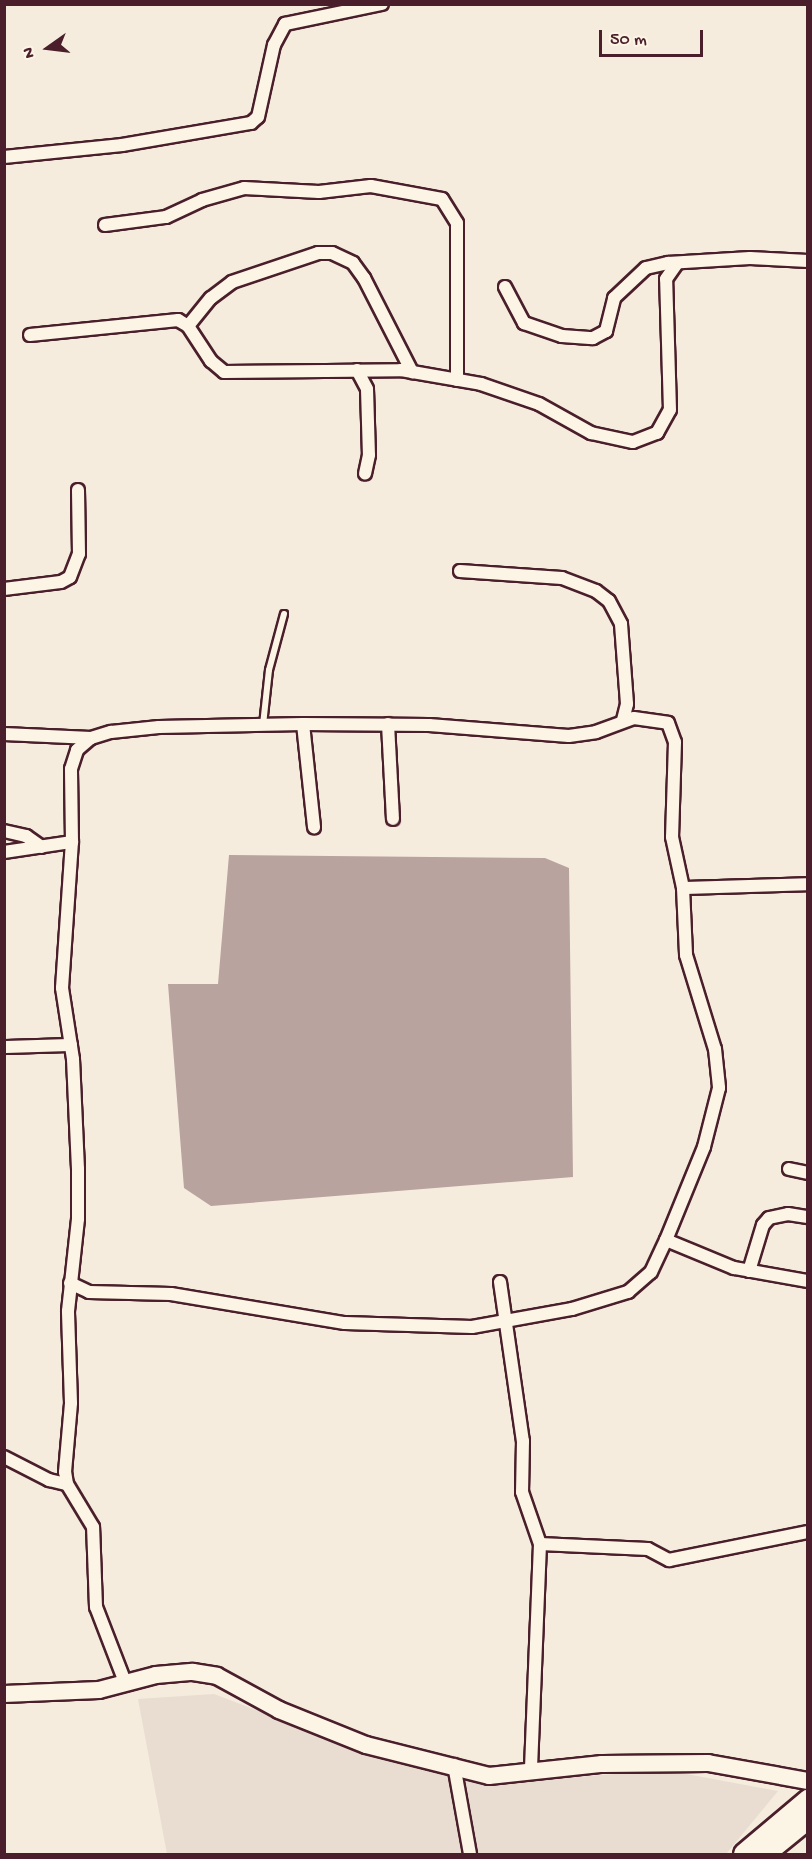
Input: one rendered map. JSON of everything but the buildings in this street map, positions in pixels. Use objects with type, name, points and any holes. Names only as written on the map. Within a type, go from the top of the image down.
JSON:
[{"type":"main road","points":[[744,1854],[807,1800]]},
{"type":"main road","points":[[765,1854],[807,1819]]},
{"type":"street","points":[[4,157],[122,145],[251,123],[258,117],[274,45],[285,24],[382,4]]},
{"type":"street","points":[[105,225],[166,217],[202,200],[244,188],[319,192],[372,186],[442,199],[456,224],[457,380]]},
{"type":"street","points":[[188,326],[211,298],[232,282],[318,253],[332,252],[353,263],[364,278],[411,372]]},
{"type":"street","points":[[506,288],[524,323],[562,336],[593,338],[606,331],[614,298],[646,268],[677,263],[750,258],[807,261]]},
{"type":"street","points":[[30,335],[178,321],[188,326],[211,361],[224,372],[357,370],[411,372],[511,392],[591,433],[633,442],[657,434],[670,410],[666,279],[677,263]]},
{"type":"street","points":[[357,370],[366,389],[369,455],[365,474]]},
{"type":"street","points":[[4,589],[61,582],[70,577],[79,554],[78,490]]},
{"type":"street","points":[[460,571],[562,578],[596,591],[609,601],[621,624],[627,705],[623,720]]},
{"type":"street","points":[[4,734],[91,738],[111,732],[159,728],[388,724],[568,736],[596,732],[623,720],[660,720],[673,728],[672,837],[683,888],[687,956],[715,1048],[720,1088],[704,1147],[666,1240],[651,1272],[628,1292],[506,1322],[433,1328],[345,1323],[171,1294],[89,1292],[70,1283]]},
{"type":"street","points":[[303,724],[314,827]]},
{"type":"street","points":[[388,724],[393,819]]},
{"type":"street","points":[[91,738],[77,750],[71,769],[72,842],[62,988],[71,1045],[78,1168],[78,1219],[70,1283],[67,1484],[93,1527],[96,1607],[125,1682]]},
{"type":"street","points":[[4,831],[26,836],[42,847]]},
{"type":"street","points":[[4,852],[72,842]]},
{"type":"street","points":[[683,888],[807,884]]},
{"type":"street","points":[[4,1047],[71,1045]]},
{"type":"street","points":[[789,1169],[807,1173]]},
{"type":"street","points":[[749,1271],[763,1225],[769,1218],[788,1214],[807,1216]]},
{"type":"street","points":[[666,1240],[725,1265],[807,1281]]},
{"type":"street","points":[[500,1282],[524,1441],[522,1492],[540,1544],[531,1769]]},
{"type":"street","points":[[4,1457],[49,1480],[67,1484]]},
{"type":"street","points":[[540,1544],[648,1549],[669,1560],[807,1532]]},
{"type":"street","points":[[4,1694],[69,1694],[125,1682],[193,1672],[217,1676],[279,1710],[366,1745],[454,1765],[489,1776],[503,1777],[531,1769],[708,1763],[807,1781]]},
{"type":"street","points":[[454,1765],[470,1854]]},
{"type":"lane","points":[[264,725],[269,670],[284,614]]},
{"type":"shaded area","points":[[229,855],[545,858],[569,868],[573,1177],[211,1206],[184,1188],[168,984],[218,984]]},
{"type":"shaded area","points":[[214,1694],[362,1750],[488,1784],[665,1770],[778,1791],[726,1854],[167,1854],[138,1699]]}]
